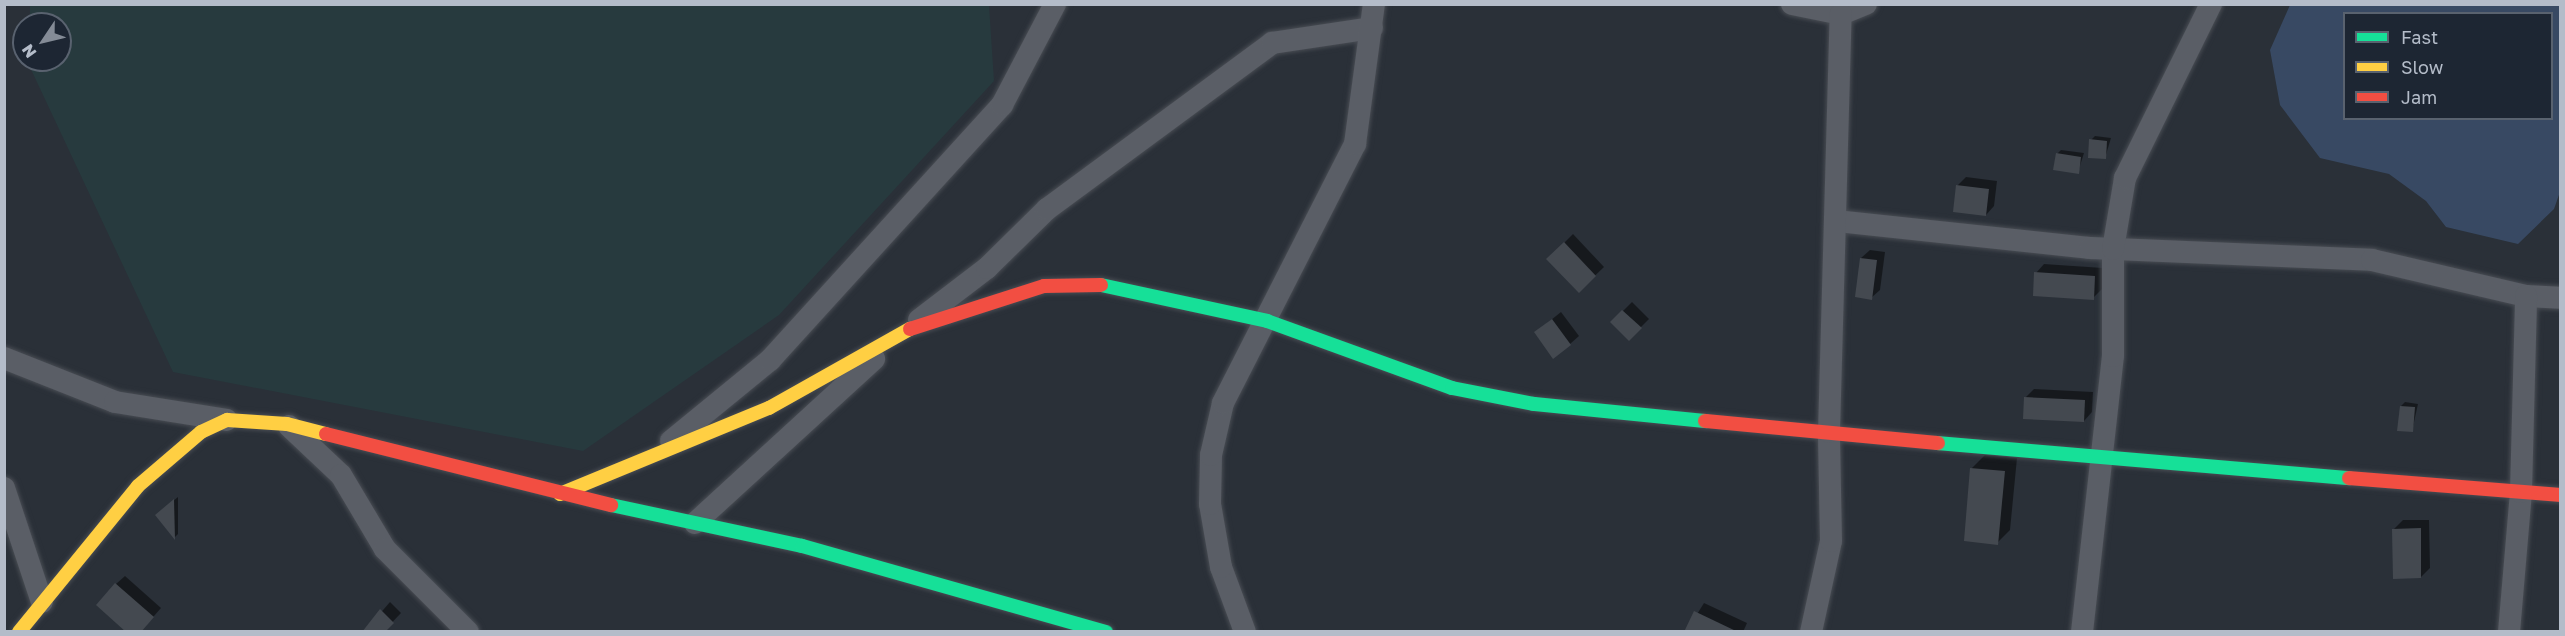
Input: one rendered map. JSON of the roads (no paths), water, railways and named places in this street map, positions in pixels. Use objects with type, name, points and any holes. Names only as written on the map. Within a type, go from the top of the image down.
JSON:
[{"type":"street","points":[[661,450],[770,360],[1002,105],[1055,4]]},
{"type":"street","points":[[1245,632],[1221,567],[1210,504],[1211,455],[1223,403],[1267,321],[1355,144],[1374,4]]},
{"type":"street","points":[[1792,4],[1841,14],[1866,4]]},
{"type":"street","points":[[2082,632],[2113,356],[2112,249],[2125,178],[2211,4]]},
{"type":"street","points":[[1811,632],[1831,541],[1829,432],[1837,221],[1841,14]]},
{"type":"street","points":[[695,523],[905,331],[987,268],[1055,202],[1272,43],[1372,28]]},
{"type":"street","points":[[1837,221],[2112,249],[2372,260],[2526,296],[2560,298]]},
{"type":"street","points":[[560,494],[661,450],[769,408],[905,331],[980,303],[1054,286],[1106,285],[1267,321],[1452,388],[1534,404],[2100,459],[2560,495]]},
{"type":"street","points":[[2509,632],[2521,492],[2526,296]]},
{"type":"street","points":[[4,358],[115,402],[227,420],[287,424],[560,494],[802,546],[1106,632]]},
{"type":"street","points":[[19,632],[138,486],[201,432],[227,420]]},
{"type":"street","points":[[287,424],[341,475],[385,549],[468,632]]},
{"type":"street","points":[[4,488],[42,602]]},
{"type":"water","points":[[2290,5],[2560,5],[2560,192],[2554,209],[2518,244],[2446,227],[2426,201],[2389,174],[2320,158],[2280,105],[2270,50]]}]
